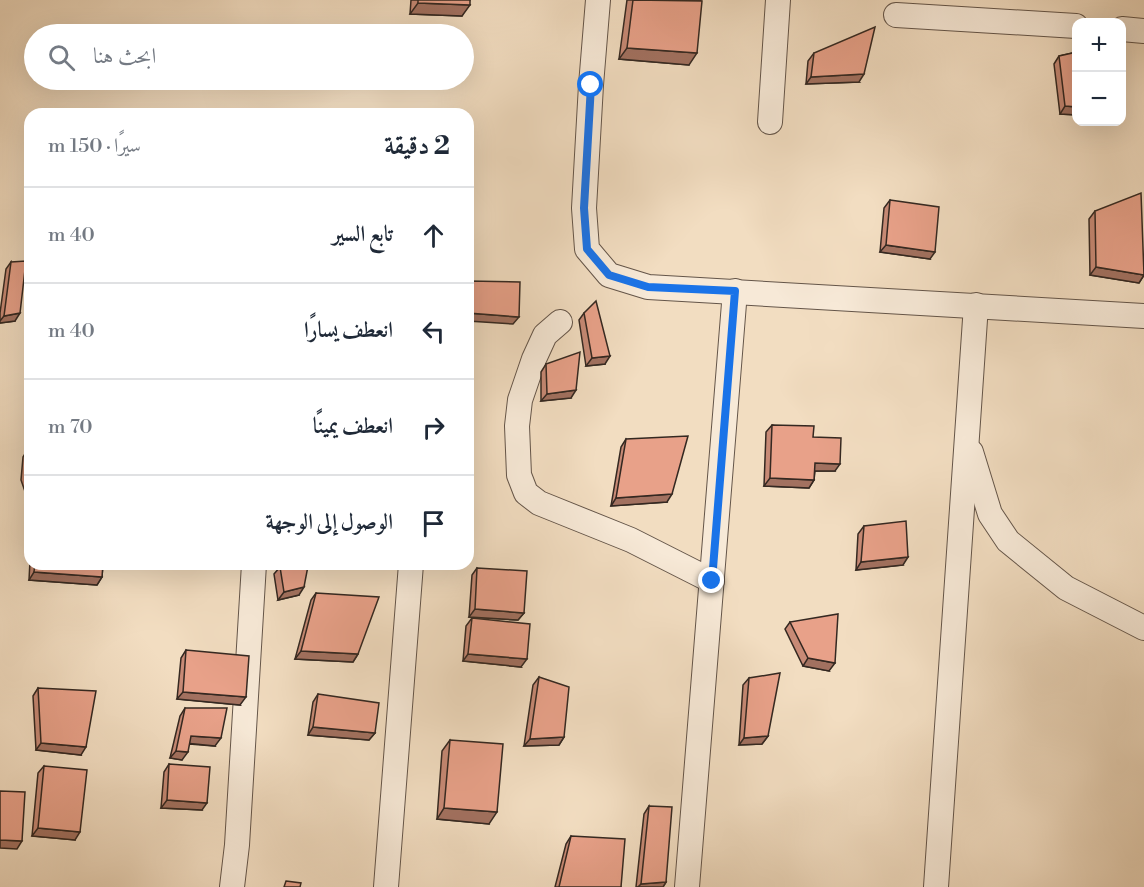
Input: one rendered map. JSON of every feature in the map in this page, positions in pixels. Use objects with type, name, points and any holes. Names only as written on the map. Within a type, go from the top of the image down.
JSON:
[{"type":"street","points":[[598,0],[584,208],[587,249],[609,275],[648,287],[1144,316]]},
{"type":"street","points":[[770,122],[778,0]]},
{"type":"street","points":[[896,15],[972,9],[1072,25]]},
{"type":"street","points":[[1126,29],[1144,31]]},
{"type":"street","points":[[687,887],[735,291]]},
{"type":"street","points":[[936,887],[976,305]]},
{"type":"street","points":[[560,322],[545,335],[520,400],[517,426],[519,475],[526,493],[539,503],[631,540],[712,581]]},
{"type":"street","points":[[967,439],[990,514],[1008,541],[1066,588],[1144,628]]},
{"type":"street","points":[[232,887],[237,845],[254,570]]},
{"type":"street","points":[[386,887],[411,570]]},
{"type":"building","points":[[418,0],[470,0],[470,5],[418,3]]},
{"type":"building","points":[[633,0],[702,1],[697,53],[627,48]]},
{"type":"building","points":[[875,27],[864,74],[811,77],[814,53]]},
{"type":"building","points":[[1072,53],[1072,107],[1065,106],[1059,56]]},
{"type":"building","points":[[1141,193],[1144,275],[1096,267],[1095,211]]},
{"type":"building","points":[[890,200],[939,207],[935,252],[886,245]]},
{"type":"building","points":[[24,261],[20,313],[4,316],[11,262]]},
{"type":"building","points":[[474,281],[520,282],[519,317],[474,313]]},
{"type":"building","points":[[596,301],[610,356],[592,358],[584,313]]},
{"type":"building","points":[[580,352],[576,390],[547,394],[546,364]]},
{"type":"building","points":[[772,425],[814,426],[813,437],[841,438],[840,464],[815,463],[814,480],[770,478]]},
{"type":"building","points":[[688,436],[672,494],[616,498],[626,439]]},
{"type":"building","points":[[906,521],[908,557],[861,562],[864,526]]},
{"type":"building","points":[[477,568],[527,571],[524,613],[475,609]]},
{"type":"building","points":[[34,570],[103,570],[102,577],[34,572]]},
{"type":"building","points":[[280,570],[307,570],[304,587],[284,592]]},
{"type":"building","points":[[316,593],[379,597],[358,654],[301,651]]},
{"type":"building","points":[[838,614],[835,663],[808,658],[790,622]]},
{"type":"building","points":[[472,618],[530,624],[527,659],[468,654]]},
{"type":"building","points":[[186,650],[249,656],[246,697],[183,692]]},
{"type":"building","points":[[780,673],[768,736],[744,738],[749,678]]},
{"type":"building","points":[[539,677],[569,687],[564,737],[530,739]]},
{"type":"building","points":[[38,688],[96,691],[86,747],[41,743]]},
{"type":"building","points":[[318,694],[379,703],[375,733],[313,727]]},
{"type":"building","points":[[185,708],[227,708],[221,738],[191,736],[188,752],[176,751]]},
{"type":"building","points":[[450,740],[503,744],[497,812],[444,808]]},
{"type":"building","points":[[169,764],[210,767],[207,803],[167,800]]},
{"type":"building","points":[[44,766],[87,770],[80,832],[38,828]]},
{"type":"building","points":[[0,791],[25,792],[22,841],[0,840]]},
{"type":"building","points":[[649,806],[672,807],[666,882],[641,884]]},
{"type":"building","points":[[571,836],[625,839],[621,887],[559,887]]},
{"type":"building","points":[[286,881],[301,883],[300,887],[284,887]]},
{"type":"route","points":[[591,85],[584,208],[587,249],[609,275],[648,287],[735,291],[712,581]]}]
